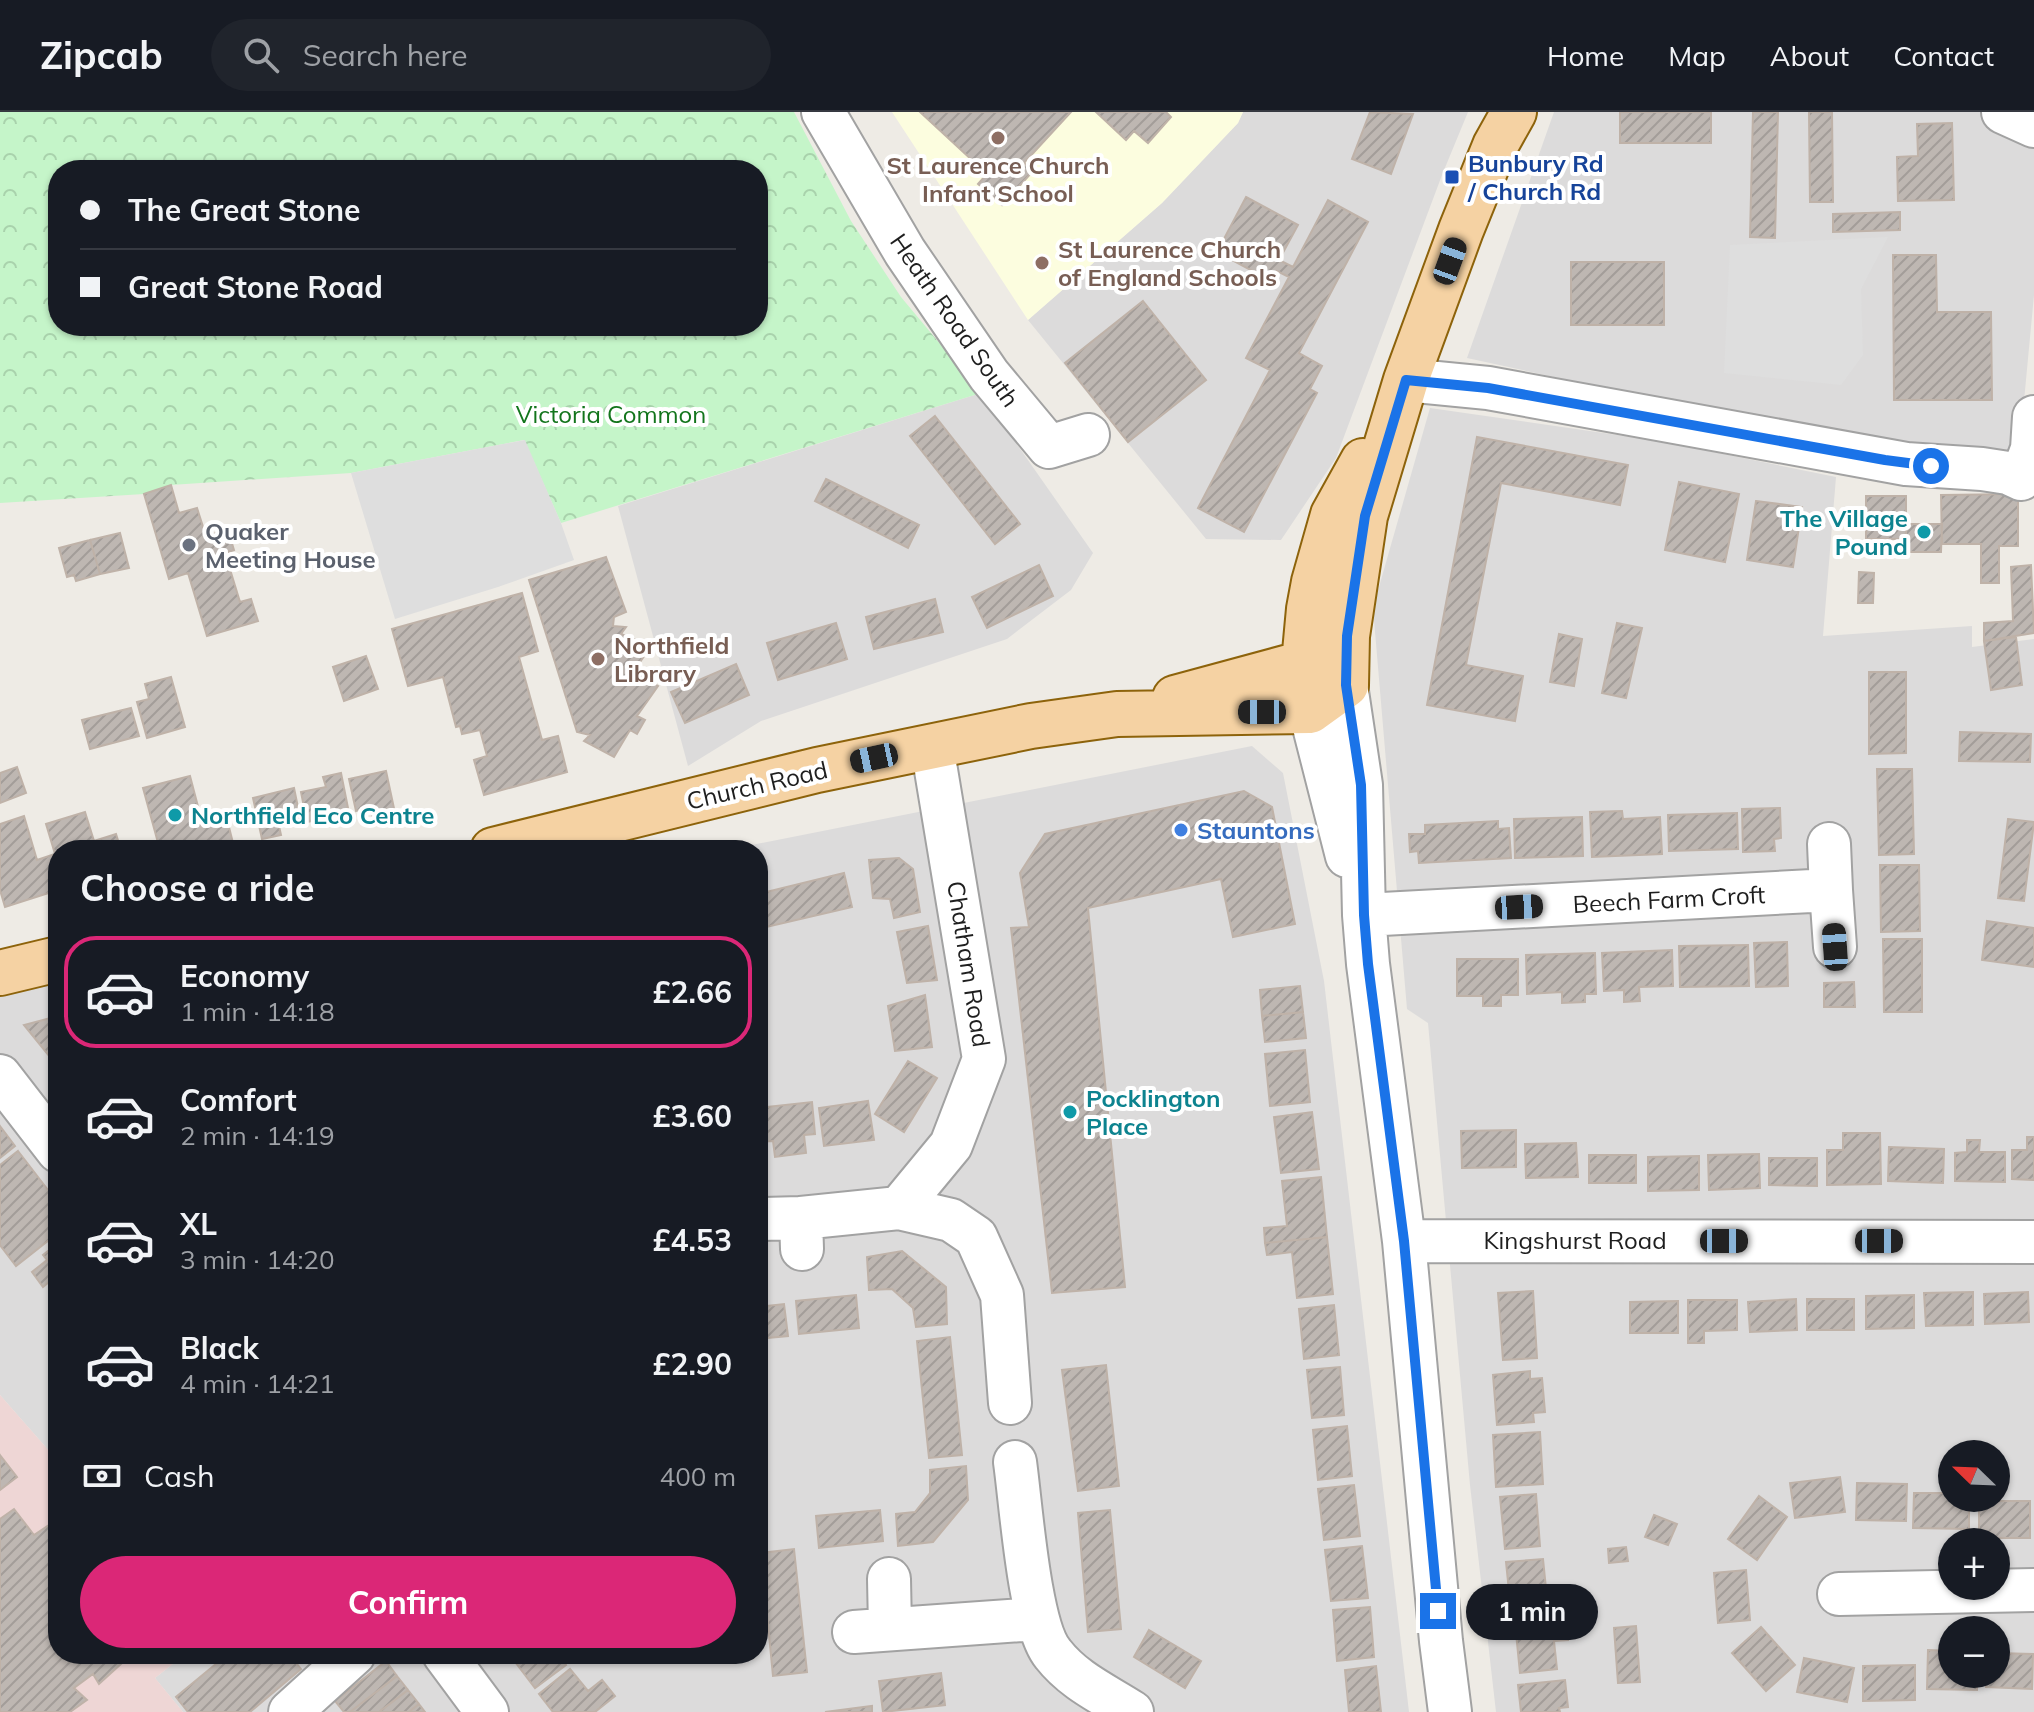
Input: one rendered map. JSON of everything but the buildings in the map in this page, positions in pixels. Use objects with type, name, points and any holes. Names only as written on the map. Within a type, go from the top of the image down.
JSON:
[{"type":"main road","points":[[1346,685],[1347,636],[1365,516],[1406,380],[1461,230],[1495,146],[1514,112]]},
{"type":"main road","points":[[1346,685],[1310,711],[1304,663],[1314,582],[1333,515],[1406,380]]},
{"type":"main road","points":[[1304,663],[1346,685]]},
{"type":"main road","name":"Church Road","points":[[1117,714],[1304,663]]},
{"type":"main road","name":"Church Road","points":[[533,840],[732,790],[1031,726],[1117,714],[1310,711]]},
{"type":"main road","points":[[0,973],[48,961]]},
{"type":"street","name":"Heath Road South","points":[[823,112],[905,252],[989,375],[1049,447],[1088,435]]},
{"type":"street","points":[[1406,380],[1488,388],[1906,464],[2008,473],[2028,492]]},
{"type":"street","points":[[2028,492],[2034,417]]},
{"type":"street","points":[[1346,685],[1361,785],[1364,915],[1404,1241],[1450,1712]]},
{"type":"street","points":[[1310,711],[1321,763],[1364,915]]},
{"type":"street","name":"Chatham Road","points":[[899,1208],[951,1145],[984,1059],[932,746]]},
{"type":"street","points":[[1829,844],[1835,947]]},
{"type":"street","name":"Beech Farm Croft","points":[[1364,915],[1831,890]]},
{"type":"street","points":[[0,1076],[48,1138]]},
{"type":"street","points":[[768,1222],[802,1234],[899,1208],[951,1220],[976,1237],[1002,1295],[1010,1403]]},
{"type":"street","name":"Kingshurst Road","points":[[1404,1241],[2034,1242]]},
{"type":"street","points":[[1015,1462],[1036,1619],[1051,1653],[1080,1681],[1132,1712]]},
{"type":"street","points":[[889,1579],[872,1630],[1036,1619]]},
{"type":"street","points":[[1839,1594],[2034,1590]]},
{"type":"street","points":[[290,1712],[343,1664]]},
{"type":"street","points":[[451,1664],[487,1712]]},
{"type":"shaded area","name":"St Laurence Church of England Schools","points":[[892,112],[920,112],[987,174],[979,184],[1002,205],[1033,172],[1024,163],[1071,112],[1096,112],[1126,140],[1134,131],[1148,143],[1171,117],[1166,112],[1243,112],[1238,123],[1162,203],[1028,320]]},
{"type":"shaded area","points":[[1243,112],[1468,112],[1336,458],[1281,540],[1206,539],[1028,320],[1162,203],[1238,123]]},
{"type":"shaded area","points":[[1554,112],[2034,112],[2034,295],[2019,454],[1849,441],[1467,358]]},
{"type":"shaded area","points":[[1888,237],[1861,289],[1863,355],[1841,385],[1724,373],[1730,245]]},
{"type":"shaded area","points":[[981,393],[1093,553],[1071,590],[1007,639],[761,721],[688,766],[618,506]]},
{"type":"shaded area","points":[[1430,408],[1659,441],[1836,477],[1823,636],[1972,626],[1972,647],[2034,639],[2034,1712],[1496,1712],[1470,1485],[1428,1023],[1407,1009],[1373,608]]},
{"type":"shaded area","points":[[525,440],[574,560],[395,619],[351,473]]},
{"type":"shaded area","points":[[1252,746],[1283,773],[1324,981],[1409,1712],[183,1712],[155,1678],[173,1664],[768,1664],[768,842]]},
{"type":"shaded area","points":[[48,984],[48,1450],[0,1395],[0,993]]},
{"type":"shaded area","points":[[0,1395],[48,1450],[48,1664],[173,1664],[155,1678],[183,1712],[0,1712]]},
{"type":"green space","name":"Victoria Common","points":[[0,112],[794,112],[851,221],[901,297],[981,393],[561,523],[524,440],[351,473],[171,485],[144,494],[0,503]]},
{"type":"place","name":"St Laurence Church Infant School","points":[[998,138]]},
{"type":"place","name":"Bunbury Rd / Church Rd","points":[[1452,177]]},
{"type":"place","name":"St Laurence Church of England Schools","points":[[1042,263]]},
{"type":"place","name":"The Village Pound","points":[[1924,532]]},
{"type":"place","name":"Quaker Meeting House","points":[[189,545]]},
{"type":"place","name":"Northfield Library","points":[[598,659]]},
{"type":"place","name":"Northfield Eco Centre","points":[[175,815]]},
{"type":"place","name":"Stauntons","points":[[1181,830]]},
{"type":"place","name":"Pocklington Place","points":[[1070,1112]]},
{"type":"route","points":[[1438,1611],[1404,1241],[1368,964],[1361,785],[1346,685],[1347,636],[1365,516],[1406,380],[1488,388],[1931,466]]}]
